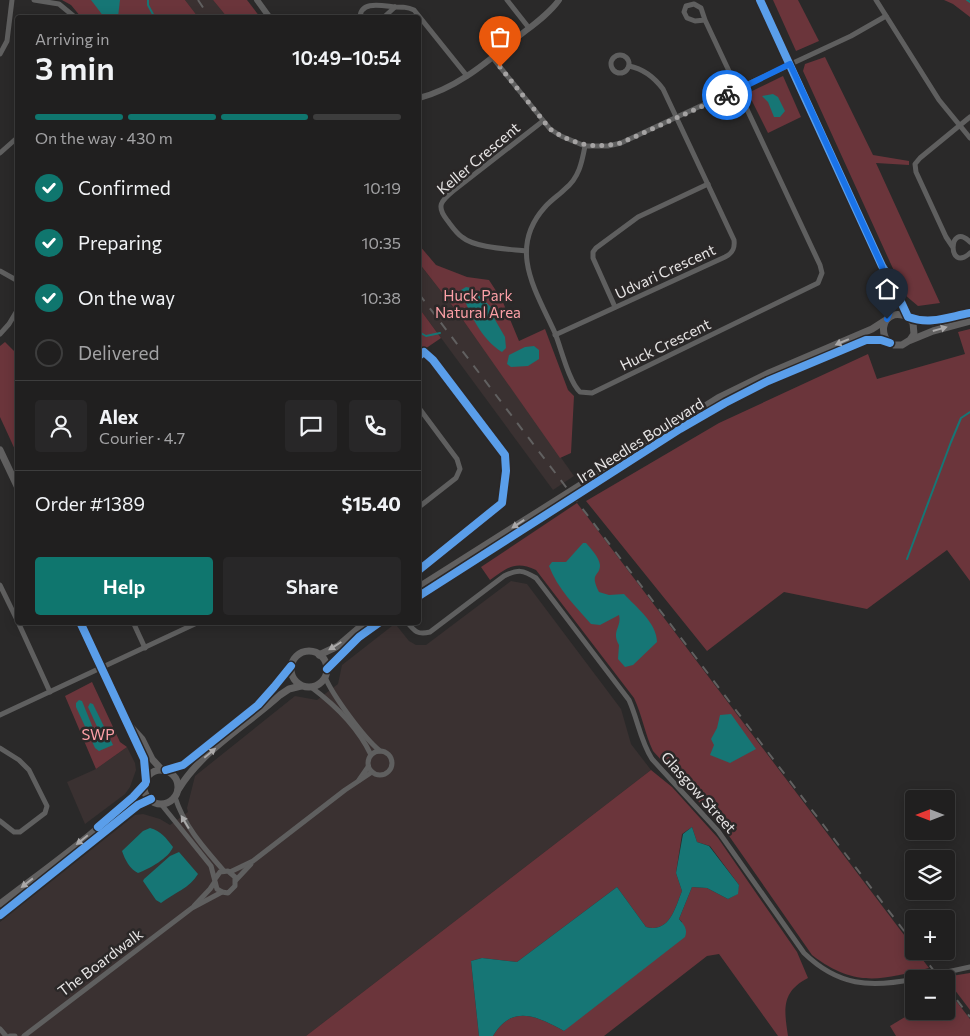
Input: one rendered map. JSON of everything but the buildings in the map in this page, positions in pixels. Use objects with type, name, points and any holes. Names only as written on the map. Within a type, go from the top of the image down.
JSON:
[{"type":"main road","points":[[760,0],[882,266],[891,280],[908,317],[913,323],[914,329],[910,340]]},
{"type":"main road","points":[[882,266],[892,304],[891,311],[883,327],[883,333],[890,343],[902,345],[933,330],[970,321]]},
{"type":"main road","points":[[887,320],[898,314],[921,321],[932,322],[970,313]]},
{"type":"main road","name":"Ira Needles Boulevard","points":[[421,595],[564,504],[583,487],[718,398],[769,373],[872,329],[887,320]]},
{"type":"main road","name":"Ira Needles Boulevard","points":[[421,586],[559,498],[583,487],[724,403],[768,381],[866,340],[876,339],[890,343]]},
{"type":"main road","points":[[0,450],[15,482]]},
{"type":"main road","points":[[81,625],[130,726],[142,739],[152,759],[174,776],[178,785],[176,793]]},
{"type":"main road","points":[[319,654],[338,646],[362,625]]},
{"type":"main road","points":[[130,726],[132,737],[144,759],[147,795],[150,800],[162,804],[171,800],[194,767],[280,695],[289,689],[301,686],[311,687],[319,684],[326,673],[359,638],[376,625]]},
{"type":"main road","points":[[0,904],[133,797],[152,773],[183,765],[258,705],[291,666],[297,656],[302,653],[313,652],[319,654],[326,663],[326,673]]},
{"type":"main road","points":[[291,666],[293,677],[301,686]]},
{"type":"main road","points":[[0,915],[132,811],[150,800]]},
{"type":"street","points":[[0,54],[7,41],[12,0]]},
{"type":"street","points":[[34,0],[59,4],[72,15]]},
{"type":"street","points":[[257,0],[268,15]]},
{"type":"street","points":[[507,0],[528,28]]},
{"type":"street","points":[[421,97],[444,90],[467,76],[547,13],[559,0]]},
{"type":"street","points":[[876,0],[939,100],[970,138]]},
{"type":"street","points":[[360,15],[360,11],[374,4],[407,6],[418,15]]},
{"type":"street","points":[[387,15],[395,6]]},
{"type":"street","points":[[492,57],[543,121],[561,136],[585,146],[608,146],[621,143],[677,118],[850,36],[886,16]]},
{"type":"street","points":[[421,19],[467,76]]},
{"type":"street","points":[[705,20],[738,89]]},
{"type":"street","name":"Udvari Crescent","points":[[555,335],[733,252],[734,240],[668,98],[658,83],[645,72],[638,67],[629,66]]},
{"type":"street","name":"Huck Crescent","points":[[585,146],[577,174],[566,188],[545,206],[538,216],[527,240],[526,252],[529,276],[576,388],[584,393],[592,393],[818,283],[822,273],[820,265],[738,89]]},
{"type":"street","points":[[970,118],[920,158],[915,168],[946,237],[952,246],[953,252],[958,257],[965,257],[970,253]]},
{"type":"street","name":"Keller Crescent","points":[[526,252],[483,245],[464,239],[443,215],[441,206],[442,201],[453,191],[543,121]]},
{"type":"street","points":[[0,153],[15,140]]},
{"type":"street","points":[[615,307],[593,258],[593,252],[596,248],[638,217],[708,184]]},
{"type":"street","points":[[952,246],[955,240],[960,238],[966,238],[970,242]]},
{"type":"street","points":[[0,271],[15,279]]},
{"type":"street","points":[[0,334],[15,314]]},
{"type":"street","points":[[421,411],[457,459],[460,469],[456,478],[421,505]]},
{"type":"street","name":"Glasgow Street","points":[[409,625],[414,631],[421,634],[430,632],[512,572],[524,571],[536,578],[629,700],[635,712],[645,748],[652,759],[718,831],[804,953],[818,966],[847,980],[868,984],[905,981]]},
{"type":"street","points":[[0,585],[15,616]]},
{"type":"street","points":[[19,625],[50,692]]},
{"type":"street","points":[[134,625],[145,648]]},
{"type":"street","points":[[0,715],[193,625]]},
{"type":"street","points":[[326,673],[331,690],[371,743],[392,759],[392,766],[385,774],[377,775],[368,766]]},
{"type":"street","points":[[311,687],[344,716],[367,746],[371,755]]},
{"type":"street","points":[[0,748],[19,760],[29,770],[46,806],[46,810],[45,813],[20,832],[14,832],[0,820]]},
{"type":"street","points":[[358,781],[368,766],[371,755],[380,751]]},
{"type":"street","points":[[236,880],[253,861],[372,772]]},
{"type":"street","points":[[176,793],[179,811],[186,824],[209,855],[224,871]]},
{"type":"street","points":[[162,804],[211,866],[217,889],[222,892],[232,891],[236,886],[236,880],[230,872]]},
{"type":"street","points":[[215,881],[218,873],[230,872],[253,861]]},
{"type":"street","name":"The Boardwalk","points":[[192,908],[215,881]]},
{"type":"street","name":"The Boardwalk","points":[[24,1036],[192,908],[222,892]]},
{"type":"street","name":"Glasgow Street","points":[[955,971],[970,968]]},
{"type":"street","points":[[0,1028],[6,1036]]},
{"type":"street","points":[[10,1036],[15,1036]]},
{"type":"shaded area","points":[[185,0],[213,0],[225,15],[196,15]]},
{"type":"shaded area","points":[[421,266],[458,313],[574,476],[553,490],[421,311]]},
{"type":"shaded area","points":[[511,581],[527,584],[621,709],[631,744],[651,770],[306,1036],[0,1036],[0,922],[135,815],[143,814],[160,819],[170,825],[188,812],[187,808],[195,776],[295,696],[317,700],[338,684],[342,665],[392,626],[397,626],[409,641],[416,645],[426,645]]},
{"type":"shaded area","points":[[127,747],[135,763],[136,770],[130,787],[125,794],[85,824],[67,782],[96,769]]},
{"type":"green space","points":[[62,0],[185,0],[196,15],[79,15],[71,5]]},
{"type":"green space","points":[[213,0],[247,0],[258,15],[225,15]]},
{"type":"green space","points":[[773,0],[798,0],[819,41],[796,51]]},
{"type":"green space","points":[[944,0],[970,0],[970,17],[953,4]]},
{"type":"green space","points":[[825,57],[873,155],[909,161],[909,165],[876,163],[940,303],[918,306],[905,295],[803,71],[805,64]]},
{"type":"green space","points":[[783,76],[801,117],[768,133],[748,93]]},
{"type":"green space","name":"Huck Park Natural Area","points":[[421,247],[436,265],[467,277],[489,280],[502,300],[519,341],[545,329],[568,390],[574,396],[571,453],[560,458],[458,313],[421,266]]},
{"type":"green space","points":[[421,311],[441,338],[421,352]]},
{"type":"green space","points":[[970,329],[970,581],[947,550],[867,609],[784,592],[707,651],[586,501],[719,423],[868,354],[877,379],[965,354],[958,332]]},
{"type":"green space","points":[[5,342],[15,352],[15,450],[0,417],[0,346]]},
{"type":"green space","points":[[577,503],[905,936],[905,960],[923,960],[929,968],[905,970],[905,974],[882,978],[855,977],[827,966],[812,955],[727,833],[653,751],[634,698],[536,570],[522,566],[512,567],[490,580],[481,567]]},
{"type":"green space","name":"SWP","points":[[92,682],[120,742],[127,747],[96,769],[65,696]]},
{"type":"green space","points":[[651,770],[672,787],[718,838],[797,952],[808,978],[793,989],[786,1002],[788,1036],[778,1036],[719,954],[707,956],[604,1036],[493,1036],[500,1026],[517,1016],[535,1018],[564,1031],[682,922],[679,919],[692,887],[707,888],[728,899],[737,894],[739,885],[710,846],[697,842],[692,827],[682,834],[676,873],[682,891],[674,911],[666,923],[654,928],[646,927],[617,887],[517,962],[482,958],[471,961],[479,1036],[306,1036]]},
{"type":"green space","points":[[970,973],[970,1010],[955,990],[955,975]]},
{"type":"green space","points":[[955,1000],[970,1019],[970,1036],[896,1036],[890,1026],[905,1017],[905,1020],[955,1020]]},
{"type":"water","points":[[91,0],[120,0],[118,15],[102,15]]},
{"type":"water","points":[[773,94],[778,97],[785,111],[780,117],[774,117],[768,102],[762,96]]},
{"type":"water","points":[[466,287],[471,288],[492,308],[494,318],[505,337],[506,348],[502,352],[488,340],[477,325],[461,290]]},
{"type":"water","points":[[534,346],[539,350],[539,359],[528,366],[511,367],[507,364],[509,355],[525,347]]},
{"type":"water","points":[[583,543],[586,543],[594,553],[600,565],[595,578],[599,592],[609,595],[624,594],[654,628],[657,642],[633,665],[625,667],[618,659],[619,645],[616,633],[620,619],[619,615],[600,625],[591,624],[562,590],[552,574],[549,566],[552,562],[566,562]]},
{"type":"water","points":[[79,700],[82,701],[95,733],[98,734],[100,733],[88,707],[90,703],[93,704],[113,745],[99,751],[95,748],[76,707],[76,703]]},
{"type":"water","points":[[731,714],[756,749],[730,763],[710,755],[714,745],[711,739],[717,728],[720,715]]},
{"type":"water","points":[[692,827],[697,842],[709,846],[739,885],[738,894],[728,899],[707,888],[692,887],[679,919],[686,929],[685,937],[564,1031],[535,1018],[517,1016],[500,1026],[493,1036],[479,1036],[471,961],[482,958],[517,962],[617,887],[646,927],[654,928],[666,923],[674,911],[682,891],[676,873],[683,834]]},
{"type":"water","points":[[150,828],[160,833],[173,847],[163,859],[138,873],[128,864],[122,851],[143,831]]},
{"type":"water","points":[[179,852],[198,874],[186,887],[161,903],[156,900],[143,881],[170,856]]},
{"type":"waterway","points":[[148,0],[148,5],[153,15]]},
{"type":"waterway","points":[[421,333],[426,336],[440,333]]},
{"type":"waterway","points":[[907,559],[961,418],[970,412]]},
{"type":"railway","points":[[198,0],[208,15]]},
{"type":"railway","points":[[421,297],[905,932]]},
{"type":"railway","points":[[926,960],[933,970]]},
{"type":"railway","points":[[955,998],[970,1017]]},
{"type":"cycle path","points":[[760,0],[882,266],[891,280],[908,317],[931,320],[970,313]]},
{"type":"cycle path","points":[[421,595],[680,429],[725,403],[768,381],[866,340],[881,340],[890,343]]},
{"type":"cycle path","points":[[421,354],[424,352],[433,360],[505,455],[506,471],[502,503],[421,568]]},
{"type":"cycle path","points":[[81,625],[144,759],[146,781]]},
{"type":"cycle path","points":[[327,669],[359,637],[376,625]]},
{"type":"cycle path","points":[[166,770],[183,765],[258,705],[291,666]]},
{"type":"cycle path","points":[[98,827],[145,784]]},
{"type":"cycle path","points":[[0,915],[138,805],[151,799]]},
{"type":"way so far","points":[[500,67],[550,129],[585,146],[598,147],[621,143],[727,95]]},
{"type":"route","points":[[727,95],[790,64],[882,266],[892,304],[887,319]]}]
